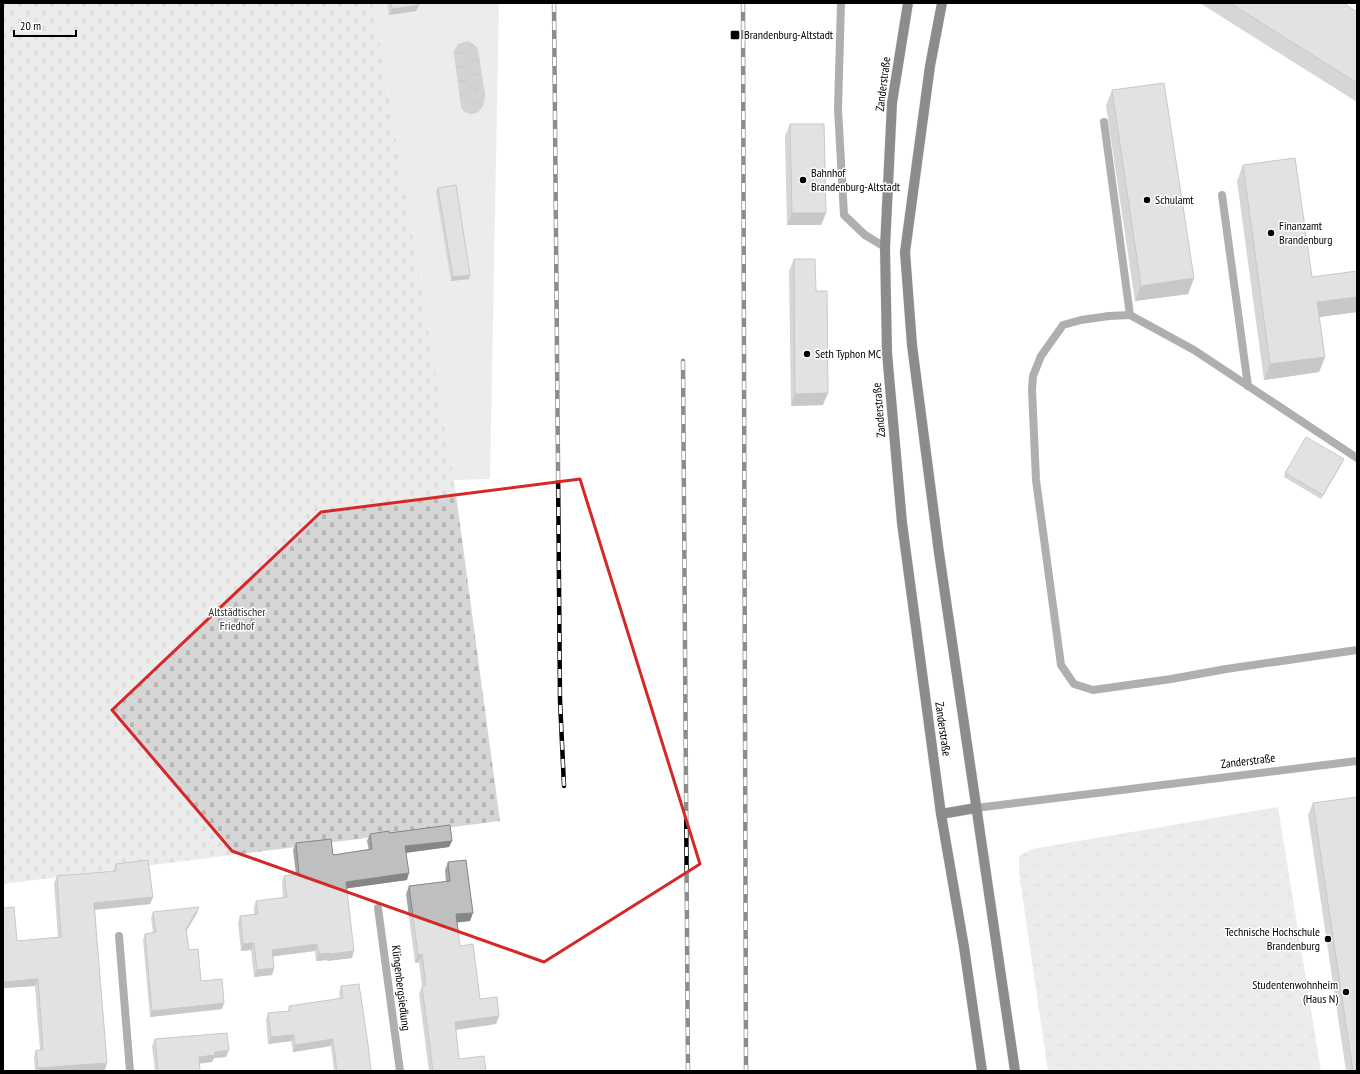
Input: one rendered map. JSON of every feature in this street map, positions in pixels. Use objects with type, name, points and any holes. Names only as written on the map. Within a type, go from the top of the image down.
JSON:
[{"type":"main road","name":"Zanderstraße","points":[[908,3],[892,103],[885,247],[887,353],[902,523],[941,814],[964,947],[982,1071]]},
{"type":"main road","name":"Zanderstraße","points":[[942,3],[930,66],[905,252],[912,345],[939,553],[1015,1071]]},
{"type":"main road","name":"Zanderstraße","points":[[941,814],[976,808]]},
{"type":"street","points":[[841,3],[838,109],[844,215],[865,235],[885,247]]},
{"type":"street","points":[[1104,122],[1130,315]]},
{"type":"street","points":[[1222,195],[1248,386]]},
{"type":"street","points":[[1357,458],[1194,350],[1130,315],[1081,320],[1063,326],[1041,356],[1034,376],[1032,390],[1036,480],[1061,665],[1074,684],[1093,690],[1171,679],[1242,666],[1357,650]]},
{"type":"street","name":"Zanderstraße","points":[[976,808],[1357,761]]},
{"type":"street","name":"Klingenbergsiedlung","points":[[378,908],[400,1071]]},
{"type":"street","points":[[119,936],[130,1071]]},
{"type":"highlighted area","points":[[580,479],[700,864],[544,962],[232,851],[112,710],[321,512]]},
{"type":"green space","name":"Altstädtischer Friedhof","points":[[3,3],[373,3],[454,480],[500,821],[3,884]]},
{"type":"green space","points":[[373,3],[499,3],[490,479],[454,480]]},
{"type":"green space","points":[[1278,807],[1321,1071],[1048,1071],[1019,873],[1019,856],[1032,849]]},
{"type":"water","points":[[468,41],[478,49],[485,94],[482,107],[475,114],[465,112],[461,107],[454,54],[458,44]]},
{"type":"building","points":[[391,3],[418,3],[419,5],[392,9]]},
{"type":"building","points":[[1230,3],[1343,3],[1357,12],[1357,83]]},
{"type":"building","name":"Schulamt","points":[[1164,83],[1194,278],[1141,286],[1112,90]]},
{"type":"building","name":"Bahnhof Brandenburg-Altstadt","points":[[790,124],[824,124],[826,213],[792,213]]},
{"type":"building","name":"Finanzamt Brandenburg","points":[[1295,158],[1312,277],[1357,271],[1357,297],[1317,302],[1325,357],[1270,364],[1243,165]]},
{"type":"building","points":[[456,185],[470,275],[453,277],[438,188]]},
{"type":"building","name":"Seth Typhon MC","points":[[794,259],[815,259],[816,291],[827,291],[828,393],[795,394]]},
{"type":"building","points":[[1306,437],[1344,459],[1323,495],[1285,473]]},
{"type":"building","name":"Studentenwohnheim (Haus N)","points":[[1357,797],[1357,1071],[1353,1071],[1313,803]]},
{"type":"building","points":[[450,825],[452,841],[405,846],[409,873],[346,882],[354,951],[319,954],[317,944],[272,950],[274,968],[257,970],[254,943],[243,944],[240,916],[258,914],[256,901],[287,897],[284,876],[299,874],[296,843],[331,839],[333,855],[372,849],[370,834]]},
{"type":"building","points":[[148,860],[153,897],[94,903],[107,1063],[38,1068],[36,1050],[43,1050],[38,979],[3,982],[3,908],[14,907],[17,941],[61,937],[57,876],[116,871],[116,864]]},
{"type":"building","points":[[466,860],[473,913],[456,914],[460,946],[473,944],[480,999],[497,997],[499,1016],[455,1022],[459,1059],[484,1056],[486,1071],[433,1071],[422,986],[426,985],[422,954],[418,955],[409,886],[450,881],[448,862]]},
{"type":"building","points":[[199,907],[186,929],[189,950],[198,949],[201,981],[222,979],[224,1003],[152,1011],[145,934],[156,932],[153,912]]},
{"type":"building","points":[[359,984],[371,1071],[337,1071],[333,1039],[295,1045],[294,1035],[271,1037],[268,1013],[290,1011],[289,1006],[343,998],[341,986]]},
{"type":"building","points":[[227,1033],[229,1050],[215,1052],[215,1055],[199,1057],[200,1071],[158,1071],[155,1039]]},
{"type":"railway","points":[[554,3],[560,700],[564,786]]},
{"type":"railway","points":[[743,3],[746,1071]]},
{"type":"railway","points":[[683,361],[688,1071]]},
{"type":"place","name":"Brandenburg-Altstadt","points":[[735,35]]},
{"type":"place","name":"Bahnhof Brandenburg-Altstadt","points":[[803,180]]},
{"type":"place","name":"Schulamt","points":[[1147,200]]},
{"type":"place","name":"Finanzamt Brandenburg","points":[[1271,233]]},
{"type":"place","name":"Seth Typhon MC","points":[[807,354]]},
{"type":"place","name":"Technische Hochschule Brandenburg","points":[[1328,939]]},
{"type":"place","name":"Studentenwohnheim (Haus N)","points":[[1346,992]]}]
